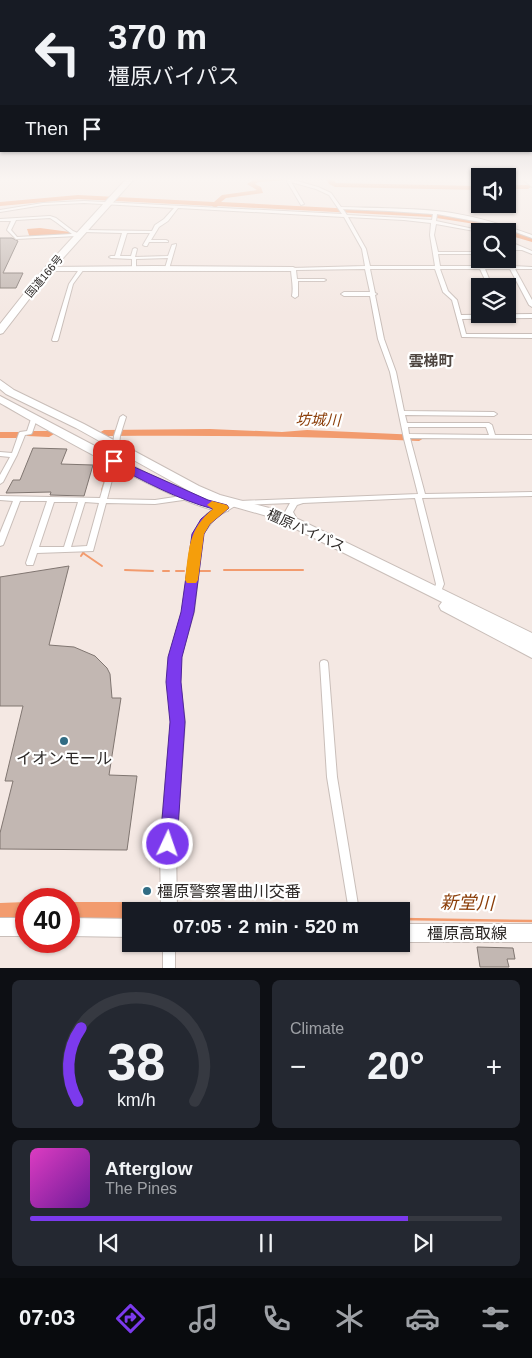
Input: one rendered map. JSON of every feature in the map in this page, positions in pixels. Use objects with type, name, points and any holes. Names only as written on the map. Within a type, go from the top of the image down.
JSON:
[{"type":"highway","name":"国道166号","points":[[0,331],[48,270],[90,223]]},
{"type":"highway","name":"橿原バイパス","points":[[0,383],[10,392],[228,506],[286,526],[391,577],[532,652]]},
{"type":"highway","name":"橿原バイパス","points":[[0,399],[144,477],[191,497],[228,506],[272,513],[295,522],[532,640]]},
{"type":"highway","points":[[21,412],[34,404]]},
{"type":"main road","points":[[0,927],[15,927]]},
{"type":"main road","points":[[80,927],[122,928]]},
{"type":"main road","name":"橿原高取線","points":[[410,933],[532,933]]},
{"type":"street","points":[[12,223],[9,230],[16,238],[153,232]]},
{"type":"street","points":[[63,223],[80,234]]},
{"type":"street","points":[[161,223],[146,243],[166,241]]},
{"type":"street","points":[[350,223],[361,242],[374,294],[382,339],[393,372],[440,584],[437,592]]},
{"type":"street","points":[[434,223],[432,235],[437,268],[446,292],[454,300],[464,336],[532,336]]},
{"type":"street","points":[[444,223],[471,229]]},
{"type":"street","points":[[491,223],[532,237]]},
{"type":"street","points":[[142,232],[146,224]]},
{"type":"street","points":[[125,232],[114,257],[169,256]]},
{"type":"street","points":[[167,268],[169,256],[174,245]]},
{"type":"street","points":[[516,245],[532,253]]},
{"type":"street","points":[[516,248],[522,248]]},
{"type":"street","points":[[134,268],[133,257],[135,249]]},
{"type":"street","points":[[436,253],[471,253]]},
{"type":"street","points":[[48,270],[134,268],[471,268]]},
{"type":"street","points":[[482,268],[486,278]]},
{"type":"street","points":[[512,268],[532,304]]},
{"type":"street","points":[[516,268],[532,268]]},
{"type":"street","points":[[55,340],[71,284],[82,269]]},
{"type":"street","points":[[293,269],[295,296]]},
{"type":"street","points":[[294,280],[324,280]]},
{"type":"street","points":[[344,294],[374,294]]},
{"type":"street","points":[[459,317],[471,316]]},
{"type":"street","points":[[516,317],[532,316]]},
{"type":"street","points":[[402,414],[494,414]]},
{"type":"street","points":[[34,550],[87,549],[100,500],[114,461],[115,446],[123,417]]},
{"type":"street","points":[[0,482],[4,469],[14,454],[22,433],[29,433],[34,419]]},
{"type":"street","points":[[404,425],[489,425],[493,437]]},
{"type":"street","points":[[407,437],[532,437]]},
{"type":"street","points":[[0,454],[14,454]]},
{"type":"street","points":[[169,902],[168,844],[178,722],[174,663],[188,612],[198,534],[206,521],[228,506],[304,499],[532,494]]},
{"type":"street","points":[[0,498],[166,502],[191,497]]},
{"type":"street","points":[[0,543],[17,498]]},
{"type":"street","points":[[30,563],[51,499]]},
{"type":"street","points":[[295,522],[289,512],[290,507],[304,499]]},
{"type":"street","points":[[67,549],[82,500]]},
{"type":"street","points":[[324,663],[332,776],[353,902]]},
{"type":"street","points":[[169,952],[170,968]]},
{"type":"shaded area","points":[[40,228],[70,232],[69,236],[30,238],[27,229]]},
{"type":"building","points":[[0,238],[12,238],[18,241],[3,273],[23,273],[16,288],[0,288]]},
{"type":"building","points":[[33,448],[67,449],[61,464],[93,465],[84,496],[50,495],[51,492],[6,493],[13,480],[20,480]]},
{"type":"building","name":"イオンモール","points":[[69,566],[49,645],[74,647],[95,656],[107,668],[110,674],[112,698],[121,698],[109,775],[137,776],[127,850],[0,849],[0,833],[13,781],[5,781],[23,706],[0,706],[0,577]]},
{"type":"building","points":[[477,947],[513,948],[515,959],[507,959],[509,967],[480,967]]},
{"type":"waterway","points":[[480,223],[532,240]]},
{"type":"waterway","name":"坊城川","points":[[104,433],[210,432],[282,435],[307,433],[419,438]]},
{"type":"waterway","name":"坊城川","points":[[31,434],[49,434]]},
{"type":"waterway","name":"坊城川","points":[[0,435],[21,435]]},
{"type":"waterway","points":[[102,490],[109,468]]},
{"type":"waterway","points":[[83,553],[102,566]]},
{"type":"waterway","points":[[125,570],[153,571]]},
{"type":"waterway","points":[[224,570],[303,570]]},
{"type":"waterway","points":[[163,571],[169,571]]},
{"type":"waterway","points":[[176,571],[184,571]]},
{"type":"waterway","points":[[200,571],[210,571]]},
{"type":"waterway","name":"新堂川","points":[[0,912],[15,911]]},
{"type":"waterway","name":"新堂川","points":[[80,911],[122,911]]},
{"type":"waterway","name":"新堂川","points":[[410,919],[532,921]]},
{"type":"slow traffic","points":[[192,580],[198,534],[206,521],[223,508],[212,505]]},
{"type":"place","name":"イオンモール","points":[[64,741]]},
{"type":"place","name":"橿原警察署曲川交番","points":[[147,891]]},
{"type":"district","name":"雲梯町","points":[[431,361]]},
{"type":"route","points":[[114,461],[144,477],[204,503],[223,508],[206,521],[198,534],[188,612],[175,657],[174,682],[178,722],[168,844]]}]
